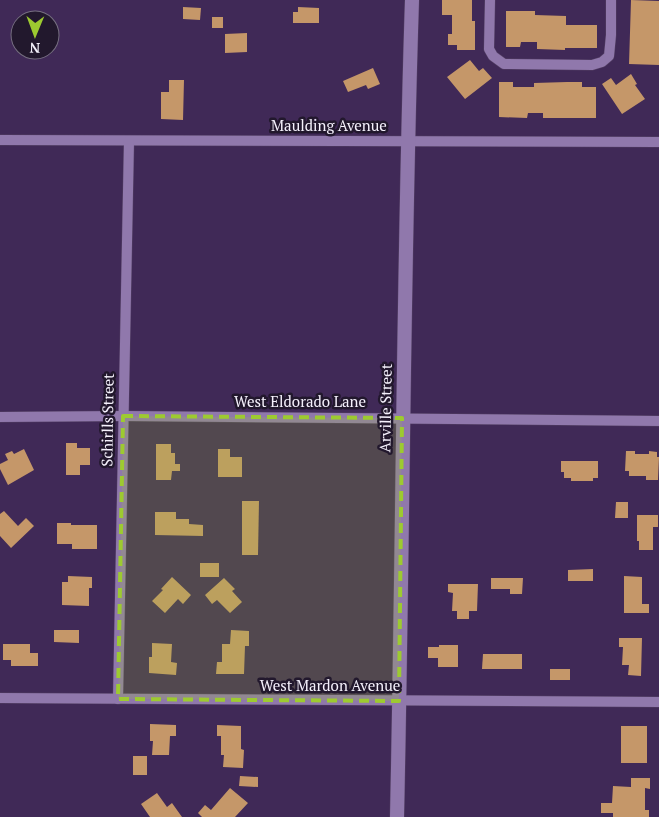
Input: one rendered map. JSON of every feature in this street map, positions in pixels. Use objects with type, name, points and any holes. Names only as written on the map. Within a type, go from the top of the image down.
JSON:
[{"type":"street","name":"Arville Street","points":[[397,817],[407,140],[412,0]]},
{"type":"street","points":[[490,0],[489,49],[493,56],[504,64],[592,65],[602,62],[609,56],[611,0]]},
{"type":"street","name":"Maulding Avenue","points":[[0,140],[659,142]]},
{"type":"street","name":"Schirlls Street","points":[[118,699],[129,141]]},
{"type":"street","name":"West Eldorado Lane","points":[[0,417],[123,416],[659,421]]},
{"type":"street","name":"West Mardon Avenue","points":[[0,698],[659,702]]},
{"type":"highlighted area","points":[[123,416],[402,418],[399,701],[118,699]]},
{"type":"building","points":[[442,0],[472,0],[472,21],[475,21],[475,50],[457,50],[457,45],[448,45],[448,34],[452,34],[452,15],[442,15]]},
{"type":"building","points":[[631,0],[659,1],[659,65],[629,64]]},
{"type":"building","points":[[183,7],[201,8],[200,20],[183,19]]},
{"type":"building","points":[[298,7],[319,8],[319,23],[293,23],[293,12],[298,12]]},
{"type":"building","points":[[506,11],[535,11],[535,15],[566,16],[566,25],[597,25],[597,48],[537,49],[537,42],[521,42],[520,47],[506,47]]},
{"type":"building","points":[[212,17],[223,17],[223,28],[212,28]]},
{"type":"building","points":[[247,33],[247,52],[225,53],[225,34]]},
{"type":"building","points":[[470,60],[479,71],[483,68],[492,78],[465,99],[447,77]]},
{"type":"building","points":[[373,68],[380,84],[368,89],[366,85],[348,92],[343,81]]},
{"type":"building","points":[[631,74],[637,84],[635,85],[645,99],[622,114],[602,84],[611,78],[616,85]]},
{"type":"building","points":[[169,80],[184,80],[183,120],[161,119],[161,92],[169,92]]},
{"type":"building","points":[[499,82],[513,82],[513,87],[534,87],[534,83],[582,82],[582,87],[596,87],[596,118],[543,118],[543,113],[528,113],[527,118],[499,117]]},
{"type":"building","points":[[66,443],[77,443],[77,448],[90,448],[90,465],[80,465],[80,475],[66,475]]},
{"type":"building","points":[[156,444],[171,444],[171,453],[175,453],[175,464],[180,464],[180,471],[172,471],[171,480],[156,480]]},
{"type":"building","points":[[24,449],[34,470],[8,485],[0,469],[0,464],[8,460],[5,454],[12,451],[14,454]]},
{"type":"building","points":[[218,449],[230,449],[230,457],[242,457],[242,477],[218,477]]},
{"type":"building","points":[[626,451],[635,451],[635,454],[649,454],[649,451],[657,452],[657,457],[659,457],[658,480],[646,480],[646,476],[629,476],[629,471],[625,471]]},
{"type":"building","points":[[561,461],[598,461],[598,478],[593,478],[593,481],[571,481],[571,478],[564,478],[564,472],[561,472]]},
{"type":"building","points":[[242,501],[259,501],[258,555],[242,555]]},
{"type":"building","points":[[616,502],[628,502],[628,518],[615,518]]},
{"type":"building","points":[[4,511],[18,526],[26,518],[34,526],[11,548],[0,536],[0,514]]},
{"type":"building","points":[[155,512],[176,512],[176,519],[189,519],[189,524],[203,525],[203,536],[155,535]]},
{"type":"building","points":[[637,515],[658,515],[658,527],[653,527],[653,550],[639,550]]},
{"type":"building","points":[[57,523],[97,525],[97,549],[72,549],[72,544],[57,544]]},
{"type":"building","points":[[200,563],[219,563],[219,577],[200,577]]},
{"type":"building","points":[[593,569],[593,581],[568,581],[568,570]]},
{"type":"building","points":[[68,576],[92,577],[92,588],[89,588],[89,606],[62,605],[62,582],[68,582]]},
{"type":"building","points":[[624,576],[642,577],[642,604],[649,604],[649,613],[624,613]]},
{"type":"building","points":[[172,577],[191,595],[183,604],[178,599],[165,613],[152,601]]},
{"type":"building","points":[[224,578],[235,589],[232,591],[242,602],[230,613],[217,600],[212,604],[205,595]]},
{"type":"building","points":[[491,578],[523,578],[522,594],[510,594],[510,589],[491,589]]},
{"type":"building","points":[[448,584],[478,584],[477,611],[469,611],[469,619],[457,619],[457,611],[452,611],[453,593],[448,592]]},
{"type":"building","points":[[54,630],[79,630],[79,643],[54,642]]},
{"type":"building","points":[[231,630],[249,631],[249,646],[245,646],[244,674],[216,674],[217,662],[222,662],[222,644],[230,644]]},
{"type":"building","points":[[619,638],[642,638],[641,676],[628,675],[629,665],[622,665],[623,647],[619,647]]},
{"type":"building","points":[[152,643],[172,644],[171,662],[177,663],[176,675],[149,673],[149,657],[152,657]]},
{"type":"building","points":[[3,644],[30,644],[30,653],[38,653],[38,666],[11,666],[11,660],[3,660]]},
{"type":"building","points":[[439,645],[458,645],[458,667],[438,667],[438,658],[428,658],[428,647],[439,647]]},
{"type":"building","points":[[483,654],[522,654],[522,669],[482,669]]},
{"type":"building","points":[[550,669],[570,669],[570,680],[550,680]]},
{"type":"building","points":[[150,724],[176,725],[176,736],[170,736],[169,755],[152,755],[153,741],[150,741]]},
{"type":"building","points":[[217,725],[241,726],[241,749],[244,750],[243,768],[223,767],[224,755],[221,755],[221,736],[217,736]]},
{"type":"building","points":[[621,726],[647,726],[647,763],[621,763]]},
{"type":"building","points":[[133,756],[147,756],[147,775],[133,775]]},
{"type":"building","points":[[240,776],[258,777],[258,787],[239,786]]},
{"type":"building","points":[[631,778],[650,778],[650,789],[645,788],[645,810],[649,810],[649,817],[613,817],[613,813],[601,813],[601,803],[612,803],[613,786],[631,787]]},
{"type":"building","points":[[230,788],[248,803],[235,817],[202,817],[198,813],[205,805],[211,810]]},
{"type":"building","points":[[157,793],[167,807],[172,803],[182,817],[150,817],[141,804]]}]
